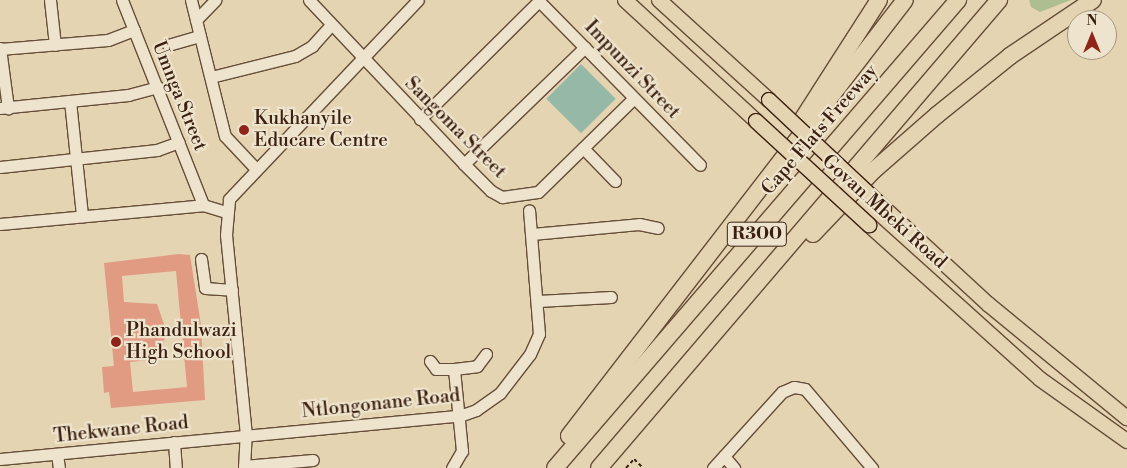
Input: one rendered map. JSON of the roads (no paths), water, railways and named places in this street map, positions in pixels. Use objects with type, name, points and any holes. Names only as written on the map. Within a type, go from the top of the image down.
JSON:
[{"type":"highway","points":[[772,173],[809,107],[879,0]]},
{"type":"highway","points":[[545,468],[905,0]]},
{"type":"highway","name":"Cape Flats Freeway","points":[[555,468],[958,0]]},
{"type":"highway","name":"R300","points":[[599,468],[999,0]]},
{"type":"highway","points":[[656,402],[724,335],[873,171],[1010,56],[1093,0]]},
{"type":"main road","name":"Govan Mbeki Road","points":[[625,0],[869,225],[1040,379],[1127,440]]},
{"type":"main road","name":"Govan Mbeki Road","points":[[658,0],[1016,329],[1127,418]]},
{"type":"street","points":[[50,0],[55,45]]},
{"type":"street","name":"Umnga Street","points":[[122,0],[158,87],[203,205]]},
{"type":"street","points":[[191,0],[228,142],[255,168]]},
{"type":"street","points":[[196,20],[215,0]]},
{"type":"street","points":[[314,460],[288,465],[244,467],[246,435],[226,212],[233,192],[418,0]]},
{"type":"street","points":[[420,119],[539,0]]},
{"type":"street","name":"Impunzi Street","points":[[539,0],[700,164]]},
{"type":"street","name":"Sangoma Street","points":[[313,1],[330,25],[362,59],[464,164],[497,195],[529,195],[538,192],[634,98]]},
{"type":"street","points":[[211,77],[295,56],[312,46],[330,25]]},
{"type":"street","points":[[134,30],[108,40],[0,48],[4,108],[128,96],[158,87]]},
{"type":"street","points":[[168,45],[200,36]]},
{"type":"street","points":[[464,164],[585,47]]},
{"type":"street","points":[[70,101],[82,216]]},
{"type":"street","points":[[0,167],[157,150],[179,142]]},
{"type":"street","points":[[583,148],[615,181]]},
{"type":"street","points":[[0,224],[203,205],[226,212]]},
{"type":"street","name":"Ntlongonane Road","points":[[246,435],[459,416],[488,404],[500,393],[530,354],[538,334],[538,301],[530,210]]},
{"type":"street","points":[[532,234],[639,224],[658,228]]},
{"type":"street","points":[[201,259],[205,288],[232,290]]},
{"type":"street","points":[[538,301],[611,297]]},
{"type":"street","points":[[430,361],[436,369],[454,369],[477,366],[486,354]]},
{"type":"street","points":[[452,468],[462,452],[454,369]]},
{"type":"street","points":[[713,468],[782,392],[799,387],[872,468]]},
{"type":"street","name":"Thekwane Road","points":[[0,459],[246,435]]},
{"type":"street","points":[[174,442],[176,468]]},
{"type":"street","points":[[57,454],[59,468]]},
{"type":"street","points":[[724,456],[734,468]]},
{"type":"place","name":"Kukhanyile Educare Centre","points":[[244,130]]},
{"type":"place","name":"Phandulwazi High School","points":[[116,342]]}]
